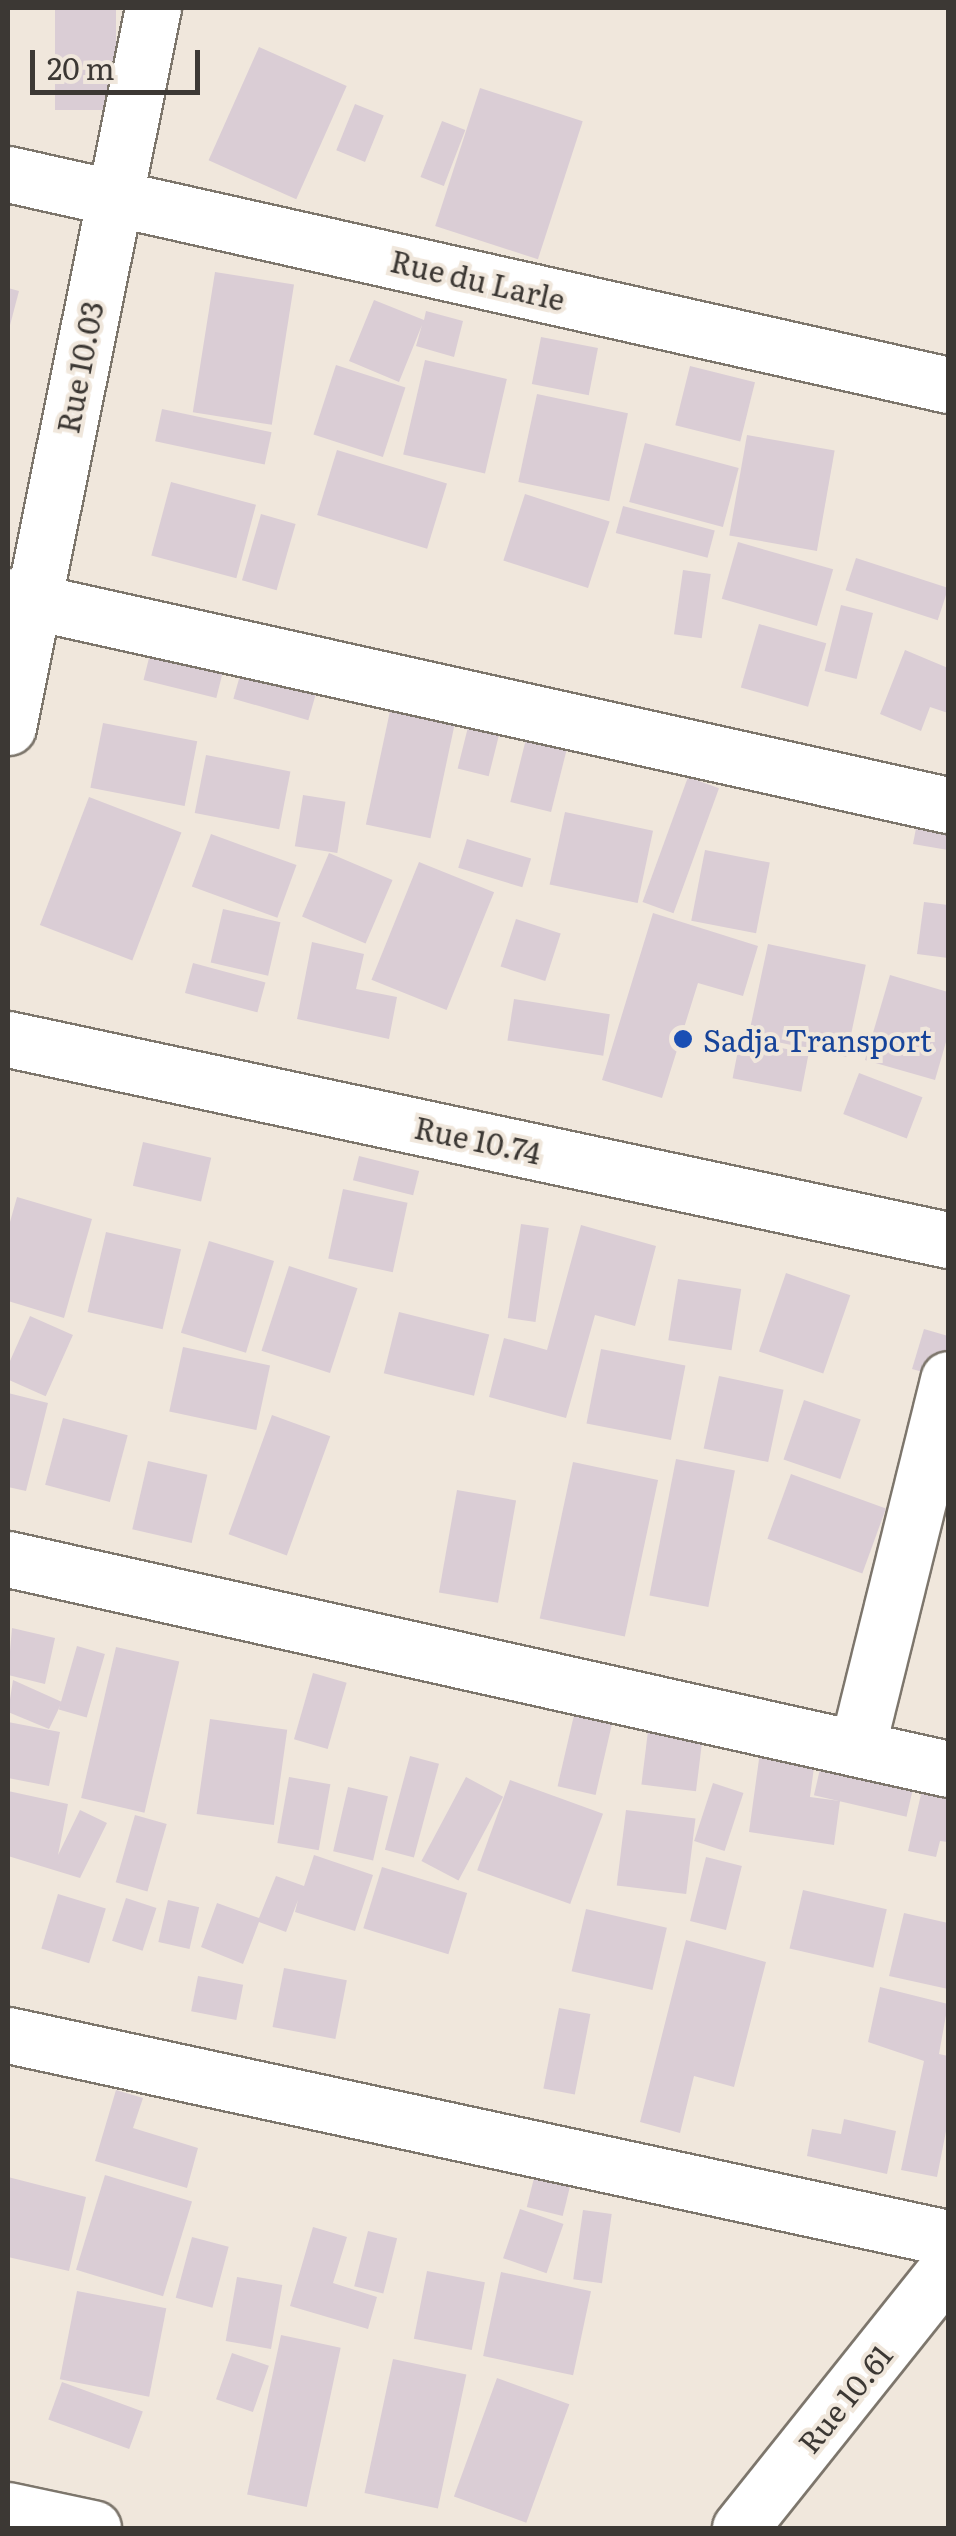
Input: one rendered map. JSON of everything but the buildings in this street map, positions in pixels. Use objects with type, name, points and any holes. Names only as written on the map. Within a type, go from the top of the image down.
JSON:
[{"type":"street","name":"Rue 10.03","points":[[8,727],[20,599],[154,8]]},
{"type":"street","name":"Rue du Larle","points":[[8,174],[948,385]]},
{"type":"street","points":[[20,599],[948,805]]},
{"type":"street","name":"Rue 10.74","points":[[8,1039],[948,1240]]},
{"type":"street","points":[[857,1748],[948,1378]]},
{"type":"street","points":[[8,1560],[948,1769]]},
{"type":"street","points":[[8,2035],[948,2238]]},
{"type":"street","name":"Rue 10.61","points":[[740,2528],[948,2267]]},
{"type":"street","points":[[8,2510],[93,2528]]},
{"type":"place","name":"Sadja Transport","points":[[683,1039]]}]
